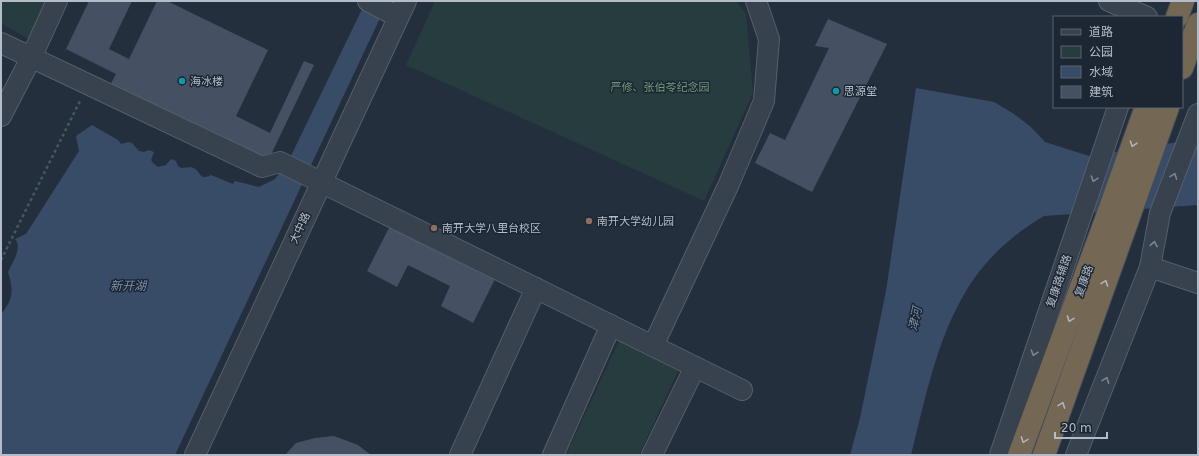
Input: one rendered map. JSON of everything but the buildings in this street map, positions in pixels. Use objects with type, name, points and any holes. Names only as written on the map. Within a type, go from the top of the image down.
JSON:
[{"type":"highway","points":[[1177,16],[1183,1]]},
{"type":"highway","points":[[1183,65],[1198,24]]},
{"type":"highway","name":"复康路","points":[[1019,455],[1146,108]]},
{"type":"highway","name":"复康路","points":[[1044,455],[1168,108]]},
{"type":"street","points":[[1,116],[31,58],[57,1]]},
{"type":"street","points":[[368,1],[397,10]]},
{"type":"street","points":[[653,346],[728,186],[764,101],[769,38],[756,1]]},
{"type":"street","points":[[1110,1],[1146,16]]},
{"type":"street","points":[[1148,16],[1155,1]]},
{"type":"street","name":"大中路","points":[[195,455],[316,180],[397,10]]},
{"type":"street","points":[[1,43],[262,167],[280,162],[742,390]]},
{"type":"street","name":"复康路辅路","points":[[1000,455],[1118,108]]},
{"type":"street","points":[[1076,455],[1150,266],[1160,213],[1195,122]]},
{"type":"street","points":[[1150,266],[1198,283]]},
{"type":"street","points":[[460,455],[536,288]]},
{"type":"street","points":[[553,455],[611,325]]},
{"type":"street","points":[[652,455],[695,367]]},
{"type":"path","points":[[1,260],[88,85]]},
{"type":"green space","points":[[1,1],[47,1],[29,39],[1,23]]},
{"type":"green space","name":"严修、张伯苓纪念园","points":[[435,1],[736,1],[746,14],[753,93],[704,201],[406,65]]},
{"type":"green space","points":[[619,341],[679,369],[639,455],[566,455]]},
{"type":"water","name":"新开湖","points":[[366,1],[388,1],[175,455],[1,455],[1,314],[8,304],[12,290],[8,272],[18,247],[15,239],[26,234],[79,151],[76,136],[92,125],[118,140],[121,144],[128,142],[132,143],[139,151],[144,152],[149,150],[154,152],[151,160],[158,167],[166,165],[171,159],[176,161],[178,166],[181,168],[194,168],[204,177],[211,175],[233,184],[235,181],[259,187],[275,179],[288,162]]},
{"type":"water","name":"津河","points":[[916,88],[994,102],[1014,114],[1031,127],[1045,142],[1089,156],[1198,139],[1198,205],[1044,216],[1032,223],[1010,239],[990,258],[973,280],[956,310],[932,371],[911,455],[850,455],[860,418],[886,291]]},
{"type":"place","name":"海冰楼","points":[[182,81]]},
{"type":"place","name":"思源堂","points":[[836,91]]},
{"type":"place","name":"南开大学幼儿园","points":[[589,221]]},
{"type":"place","name":"南开大学八里台校区","points":[[434,228]]}]
